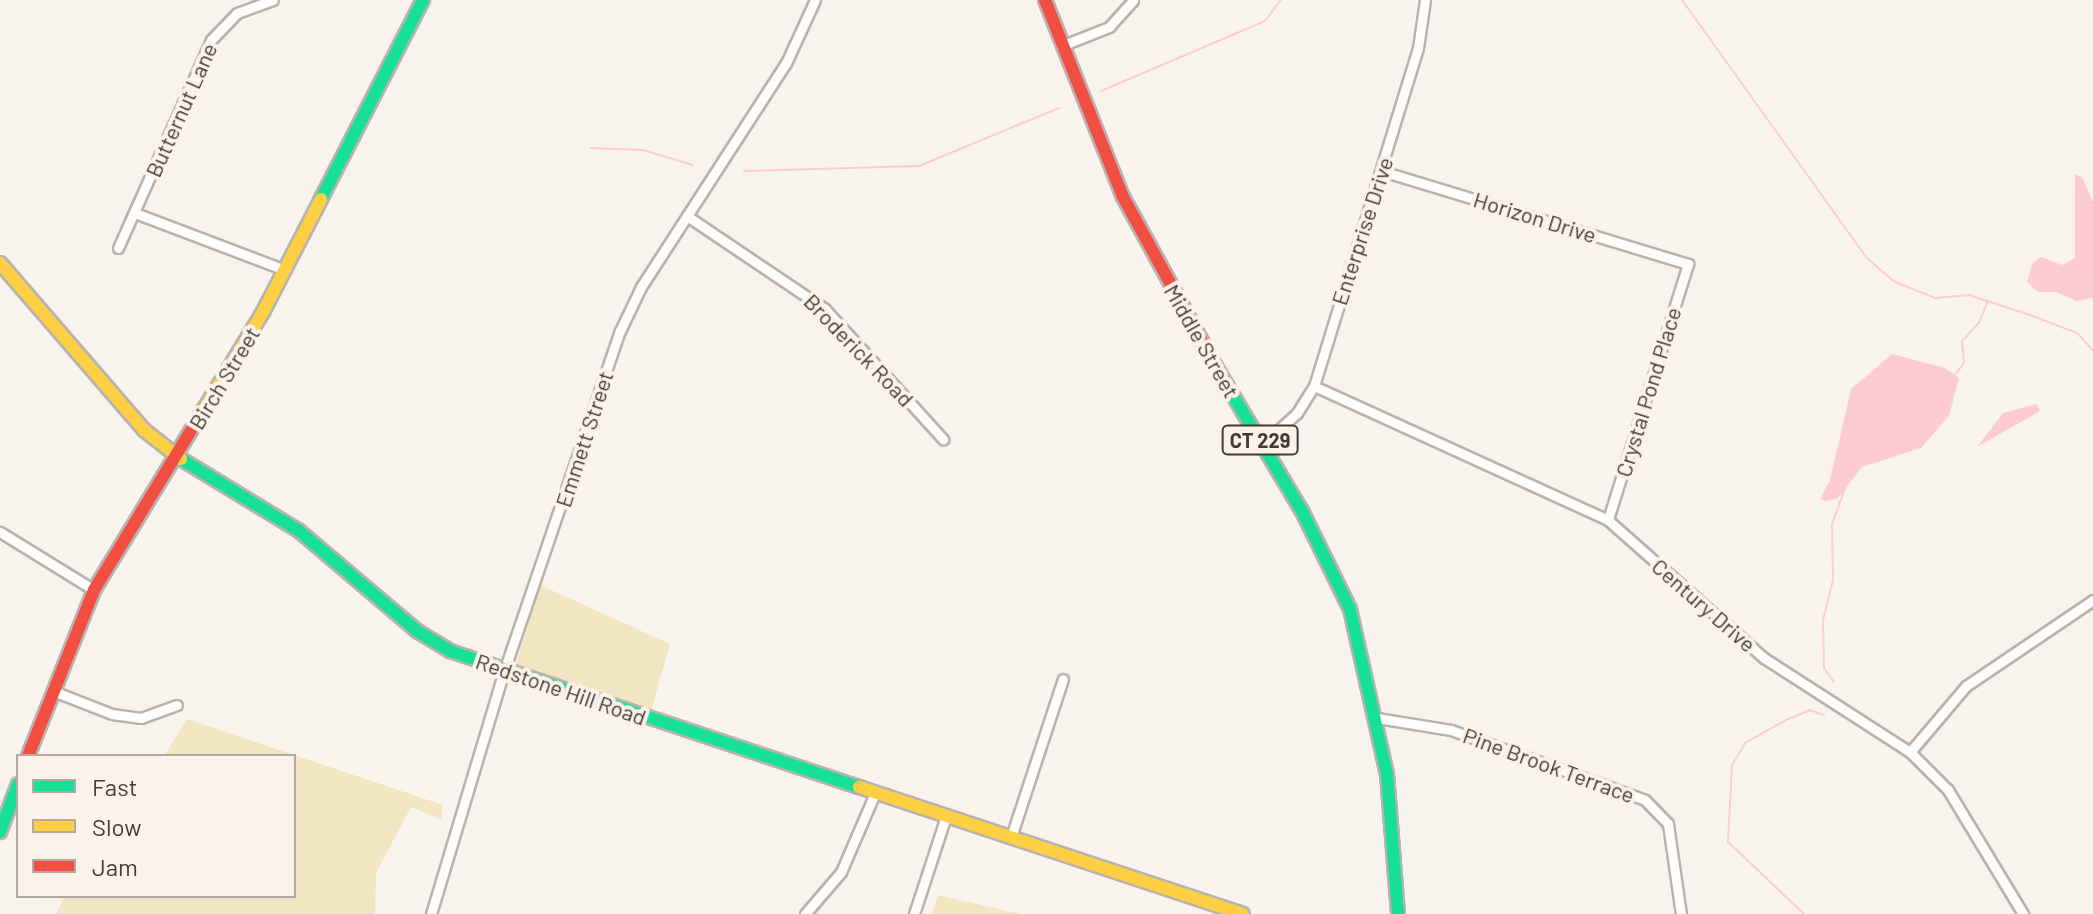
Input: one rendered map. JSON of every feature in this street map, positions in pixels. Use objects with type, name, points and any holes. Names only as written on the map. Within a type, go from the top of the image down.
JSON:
[{"type":"main road","name":"Birch Street","points":[[29,754],[94,590],[285,270],[423,0]]},
{"type":"main road","name":"Middle Street","points":[[1045,0],[1128,208],[1340,584],[1377,718],[1392,813],[1398,914]]},
{"type":"main road","name":"Redstone Hill Road","points":[[0,263],[144,430],[176,456],[290,524],[433,642],[504,671],[1242,914]]},
{"type":"main road","points":[[0,832],[16,789]]},
{"type":"street","name":"Butternut Lane","points":[[118,248],[211,40],[237,13],[273,0]]},
{"type":"street","name":"Emmett Street","points":[[431,914],[504,671],[620,331],[687,216],[786,63],[815,0]]},
{"type":"street","points":[[1061,46],[1109,27],[1133,0]]},
{"type":"street","name":"Enterprise Drive","points":[[1263,444],[1297,413],[1314,386],[1418,48],[1425,0]]},
{"type":"street","name":"Horizon Drive","points":[[1382,171],[1688,264]]},
{"type":"street","points":[[135,213],[285,270]]},
{"type":"street","name":"Broderick Road","points":[[687,216],[825,309],[943,439]]},
{"type":"street","name":"Crystal Pond Place","points":[[1608,520],[1688,264]]},
{"type":"street","name":"Century Drive","points":[[1314,386],[1608,520],[1764,658],[1910,752],[1955,799],[2023,914]]},
{"type":"street","points":[[0,532],[94,590]]},
{"type":"street","points":[[1910,752],[1966,686],[2093,600]]},
{"type":"street","points":[[1011,837],[1063,679]]},
{"type":"street","points":[[53,691],[112,714],[141,718],[177,705]]},
{"type":"street","name":"Pine Brook Terrace","points":[[1377,718],[1451,730],[1645,800],[1668,824],[1681,914]]},
{"type":"street","points":[[805,914],[841,872],[875,793]]},
{"type":"street","points":[[914,914],[946,816]]},
{"type":"shaded area","points":[[2075,174],[2082,177],[2093,202],[2093,298],[2076,301],[2056,292],[2038,292],[2027,282],[2032,264],[2041,257],[2062,265],[2075,258]]},
{"type":"shaded area","points":[[1892,354],[1945,368],[1959,378],[1949,416],[1921,448],[1862,467],[1838,498],[1820,499],[1830,480],[1851,389]]},
{"type":"shaded area","points":[[2037,404],[2040,411],[1977,447],[2003,413]]},
{"type":"shaded area","points":[[540,585],[670,644],[651,711],[515,667]]},
{"type":"shaded area","points":[[187,719],[291,754],[165,754]]},
{"type":"shaded area","points":[[296,756],[443,805],[441,820],[411,807],[376,873],[375,914],[56,914],[64,898],[296,898]]},
{"type":"shaded area","points":[[938,895],[1020,914],[932,914]]},
{"type":"waterway","points":[[1101,91],[1265,21],[1281,0]]},
{"type":"waterway","points":[[1682,0],[1867,258],[1893,281],[1935,298],[1969,295],[2030,315],[2077,333],[2093,350]]},
{"type":"waterway","points":[[744,171],[919,166],[1059,108]]},
{"type":"waterway","points":[[591,148],[643,150],[693,165]]},
{"type":"waterway","points":[[1955,375],[1964,363],[1962,341],[1979,323],[1988,301]]},
{"type":"waterway","points":[[1834,682],[1824,668],[1823,620],[1833,580],[1832,524],[1846,486]]},
{"type":"waterway","points":[[1804,914],[1728,842],[1732,765],[1745,743],[1788,719],[1810,710],[1824,715]]},
{"type":"traffic: fast","points":[[321,199],[423,0]]},
{"type":"traffic: fast","points":[[1219,372],[1302,511],[1350,609],[1387,774],[1398,914]]},
{"type":"traffic: fast","points":[[181,459],[298,530],[417,631],[450,651],[859,787]]},
{"type":"traffic: fast","points":[[0,832],[16,789]]},
{"type":"traffic: slow","points":[[204,409],[263,312],[321,199]]},
{"type":"traffic: slow","points":[[0,263],[144,430],[181,459]]},
{"type":"traffic: slow","points":[[859,787],[1242,914]]},
{"type":"traffic: jam","points":[[1045,0],[1123,197],[1219,372]]},
{"type":"traffic: jam","points":[[29,754],[94,590],[204,409]]}]
